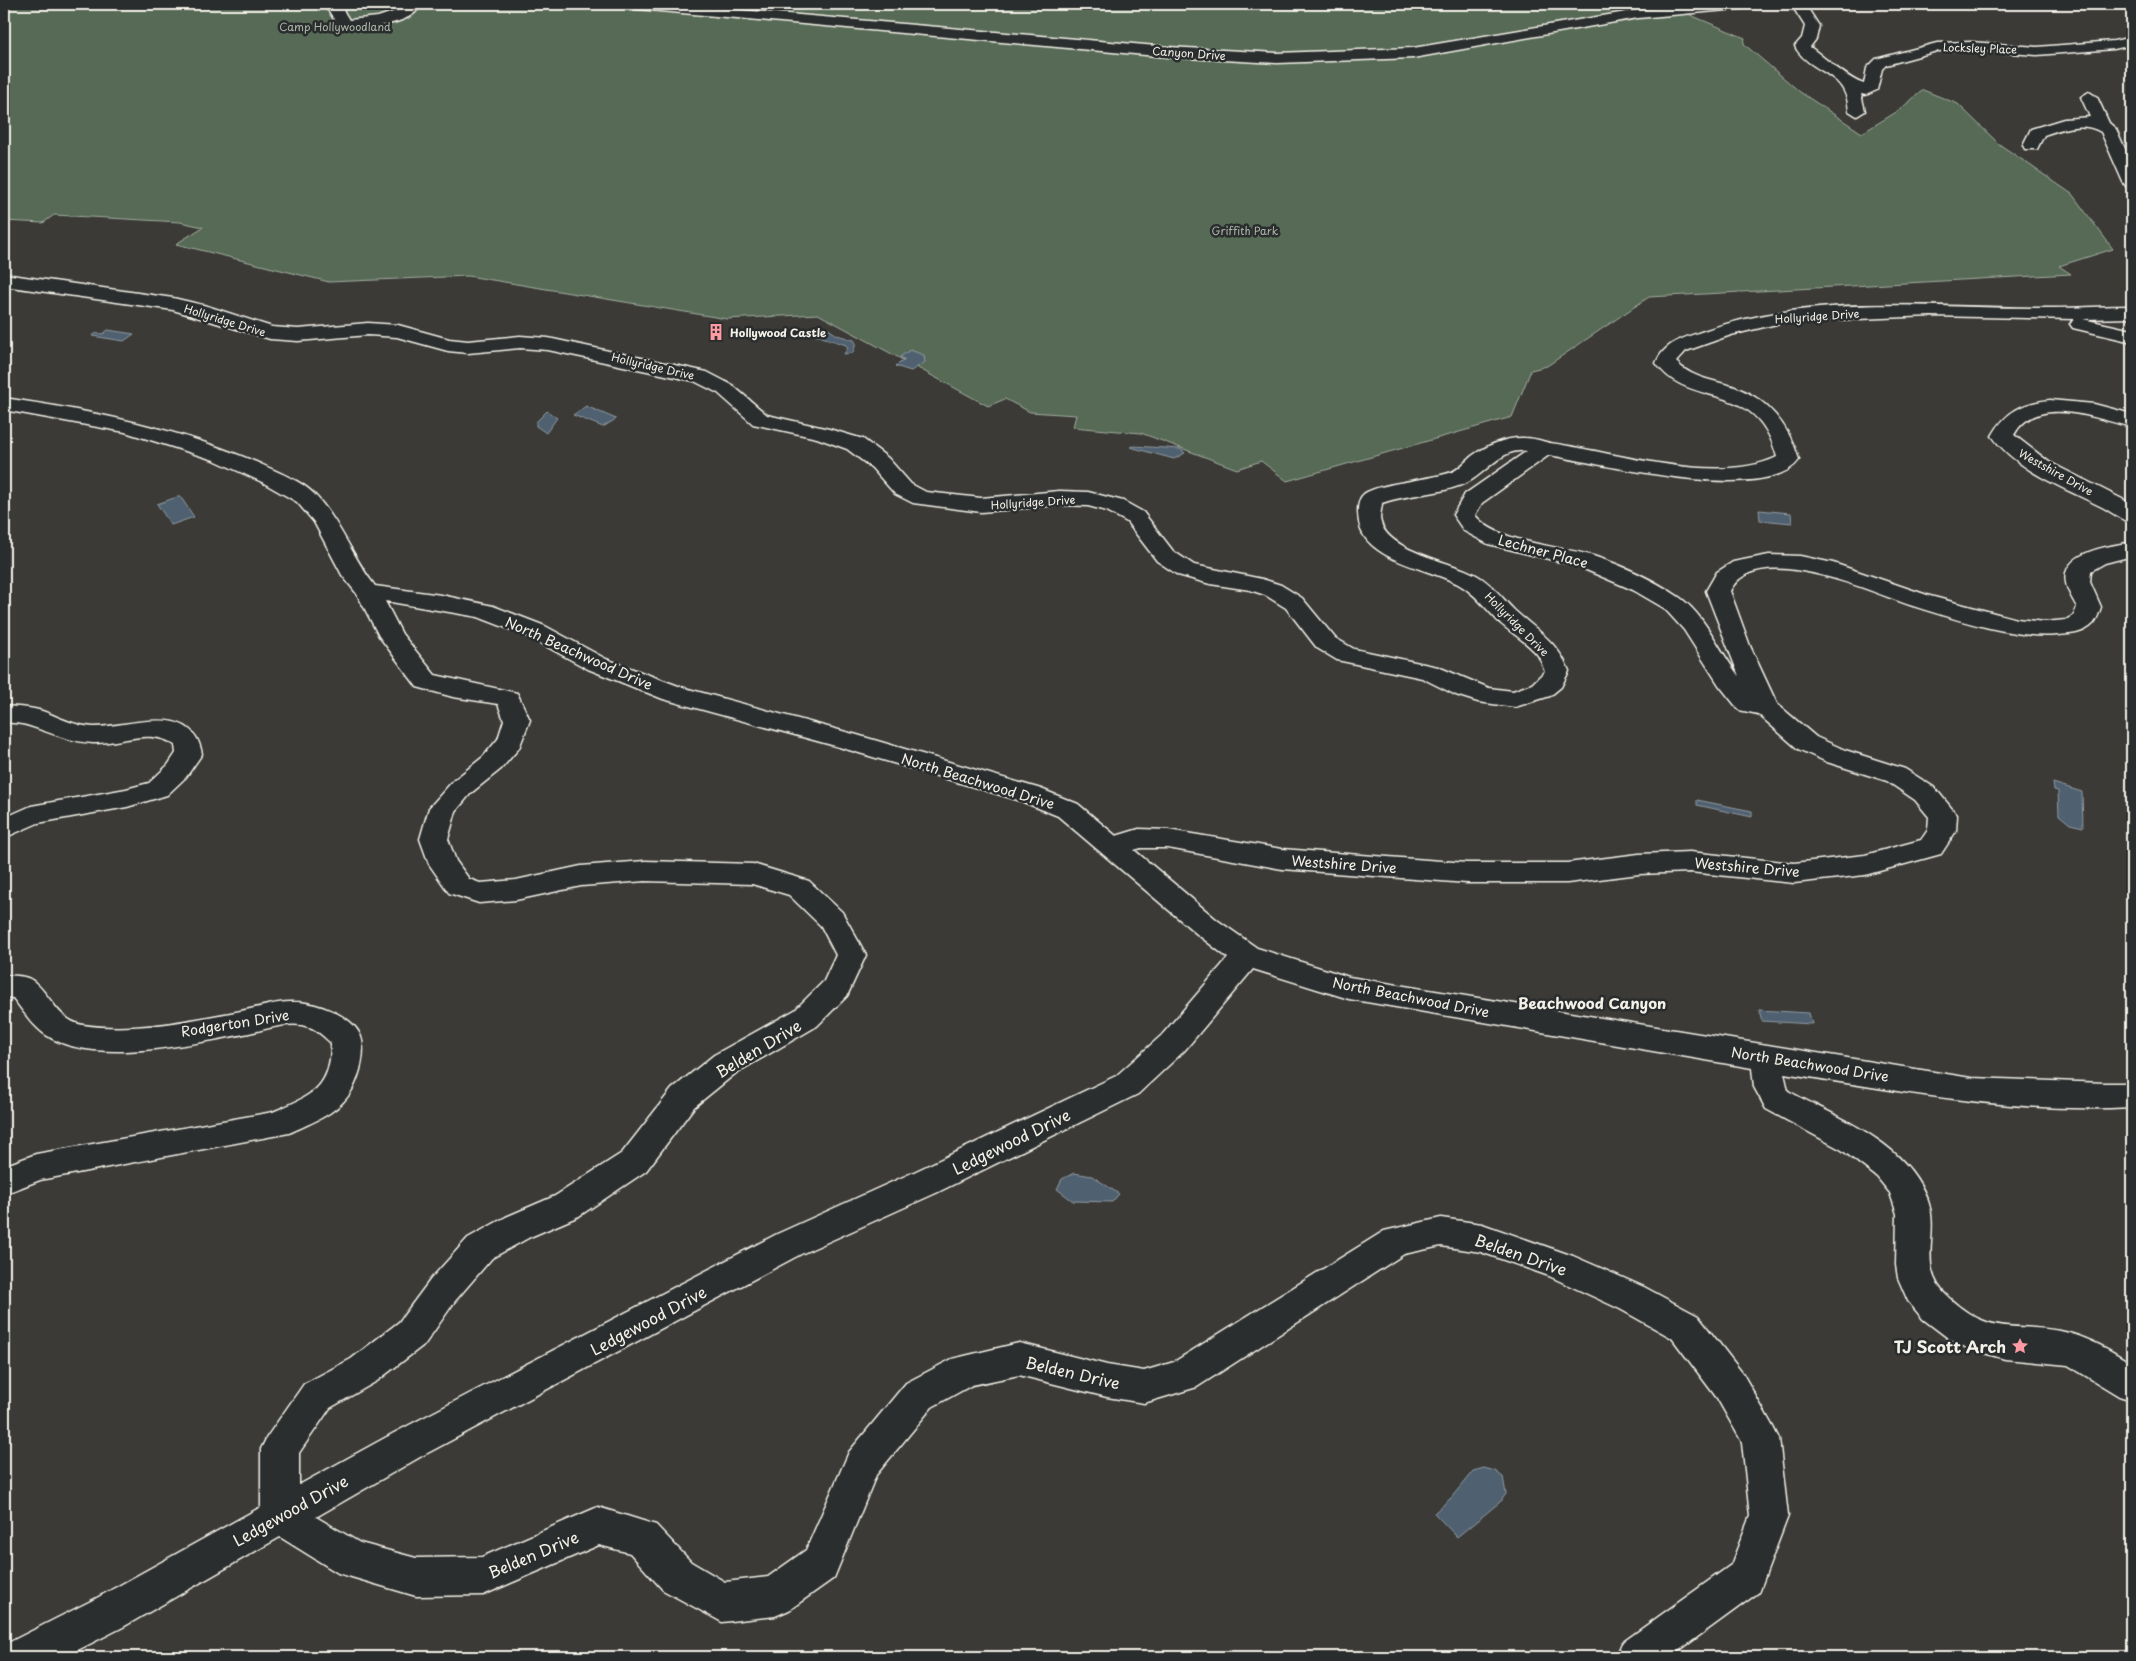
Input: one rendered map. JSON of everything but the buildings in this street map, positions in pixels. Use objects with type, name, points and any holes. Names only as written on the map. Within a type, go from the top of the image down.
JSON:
[{"type":"street","points":[[324,4],[335,8],[344,24],[364,24],[396,17],[410,10],[398,4]]},
{"type":"street","name":"Canyon Drive","points":[[627,4],[1168,52],[1277,58],[1412,53],[1638,14],[1749,4]]},
{"type":"street","points":[[1798,4],[1812,26],[1809,38],[1802,46],[1804,50],[1850,85],[1858,103],[1857,111]]},
{"type":"street","name":"Locksley Place","points":[[1850,85],[1866,90],[1871,87],[1875,68],[1881,62],[1937,47],[1972,46],[2037,51],[2114,45],[2132,41]]},
{"type":"street","points":[[2089,97],[2102,124],[2108,129],[2132,182]]},
{"type":"street","points":[[2031,145],[2038,132],[2053,127],[2077,123],[2102,124]]},
{"type":"street","name":"Hollyridge Drive","points":[[4,280],[182,306],[270,333],[298,335],[368,329],[398,331],[448,346],[468,347],[520,342],[548,344],[700,376],[725,389],[760,420],[822,433],[855,444],[880,463],[903,489],[921,498],[981,505],[1059,498],[1088,499],[1115,506],[1134,517],[1165,556],[1186,570],[1210,577],[1254,584],[1273,590],[1294,603],[1326,643],[1346,655],[1429,672],[1465,689],[1487,696],[1515,699],[1541,690],[1552,681],[1557,672],[1549,654],[1508,618],[1484,591],[1467,578],[1387,546],[1370,531],[1367,512],[1372,499],[1395,491],[1434,485],[1462,476],[1482,460],[1505,446],[1526,444],[1544,449],[1577,452],[1702,475],[1749,473],[1776,468],[1788,460],[1785,447],[1768,416],[1734,394],[1677,376],[1666,363],[1669,356],[1679,347],[1724,331],[1785,316],[1931,310],[2052,314],[2132,312]]},
{"type":"street","points":[[2052,314],[2068,322],[2132,336]]},
{"type":"street","points":[[4,404],[129,426],[222,455],[270,477],[305,497],[324,520],[354,575],[368,592]]},
{"type":"street","name":"Westshire Drive","points":[[2132,421],[2118,416],[2076,408],[2048,407],[2026,411],[2015,418],[2003,436],[2013,449],[2030,460],[2120,507],[2132,516]]},
{"type":"street","name":"Lechner Place","points":[[1544,449],[1473,499],[1464,515],[1472,526],[1496,539],[1585,561],[1641,584],[1672,603],[1694,626],[1728,679],[1748,704],[1766,708]]},
{"type":"street","name":"Westshire Drive","points":[[1112,848],[1140,838],[1168,839],[1282,859],[1467,873],[1567,873],[1638,864],[1690,862],[1794,873],[1865,865],[1931,847],[1942,831],[1943,815],[1925,794],[1896,775],[1836,756],[1807,743],[1766,708],[1738,646],[1718,591],[1725,577],[1741,568],[1769,562],[1825,568],[1934,604],[2016,626],[2045,629],[2072,627],[2084,619],[2089,607],[2077,580],[2078,572],[2084,564],[2094,558],[2132,549]]},
{"type":"street","name":"North Beachwood Drive","points":[[368,592],[441,602],[485,611],[536,631],[597,664],[672,693],[848,741],[1031,795],[1068,810],[1207,927],[1247,956],[1349,988],[1971,1090],[2104,1096],[2132,1095]]},
{"type":"street","name":"Belden Drive","points":[[368,592],[391,636],[426,681],[453,689],[482,692],[508,700],[517,720],[510,742],[492,763],[462,787],[443,808],[434,839],[443,864],[459,886],[479,893],[516,890],[581,876],[645,871],[753,874],[799,888],[832,919],[851,955],[836,988],[806,1018],[725,1064],[682,1098],[634,1162],[567,1206],[518,1227],[480,1248],[443,1290],[412,1333],[364,1370],[318,1396],[280,1449],[280,1516],[352,1560],[416,1577],[484,1576],[598,1526],[642,1538],[677,1576],[722,1602],[775,1596],[820,1564],[862,1464],[912,1403],[919,1396],[965,1370],[1019,1359],[1107,1381],[1144,1388],[1184,1375],[1396,1241],[1441,1232],[1482,1238],[1561,1266],[1632,1298],[1685,1327],[1730,1386],[1760,1439],[1769,1516],[1745,1578],[1636,1657]]},
{"type":"street","points":[[4,714],[33,717],[66,731],[94,735],[144,728],[171,730],[187,742],[188,754],[177,771],[158,789],[126,798],[31,815],[4,829]]},
{"type":"street","name":"Ledgewood Drive","points":[[22,1657],[110,1613],[407,1445],[790,1244],[924,1183],[1127,1085],[1173,1044],[1247,956]]},
{"type":"street","name":"Rodgerton Drive","points":[[4,986],[22,988],[59,1029],[86,1039],[127,1041],[292,1012],[318,1016],[346,1038],[348,1060],[335,1093],[309,1110],[278,1124],[36,1167],[4,1180]]},
{"type":"street","points":[[1767,1058],[1770,1087],[1777,1100],[1870,1151],[1894,1172],[1911,1201],[1914,1228],[1912,1272],[1928,1302],[1956,1325],[1996,1342],[2062,1348],[2095,1361],[2132,1384]]},
{"type":"green space","name":"Griffith Park","points":[[4,4],[1670,4],[1681,11],[1745,38],[1744,44],[1800,92],[1862,133],[1898,111],[1923,90],[1958,104],[1999,144],[2072,194],[2113,249],[2059,266],[2071,274],[1649,297],[1547,366],[1531,370],[1512,417],[1287,481],[1261,461],[1237,469],[1141,433],[1073,427],[1076,415],[1030,412],[1005,399],[988,406],[818,314],[727,319],[468,276],[329,282],[176,244],[203,227],[180,222],[54,215],[43,223],[4,221]]},
{"type":"water","points":[[814,328],[827,328],[837,335],[854,340],[856,343],[853,353],[844,354],[848,348],[846,345],[813,334],[811,332]]},
{"type":"water","points":[[108,330],[134,334],[124,341],[92,336],[97,333],[103,334]]},
{"type":"water","points":[[910,350],[924,355],[925,362],[911,371],[895,366],[905,360],[900,357]]},
{"type":"water","points":[[586,406],[616,419],[603,427],[573,415]]},
{"type":"water","points":[[547,411],[557,418],[546,433],[536,426],[536,422]]},
{"type":"water","points":[[1130,447],[1181,449],[1185,453],[1174,459]]},
{"type":"water","points":[[180,496],[194,517],[171,525],[157,504]]},
{"type":"water","points":[[1759,510],[1791,513],[1792,523],[1760,520]]},
{"type":"water","points":[[2053,783],[2082,792],[2083,827],[2070,824],[2059,815],[2058,791],[2054,790]]},
{"type":"water","points":[[1697,800],[1752,811],[1752,817],[1697,805]]},
{"type":"water","points":[[1759,1010],[1809,1013],[1812,1024],[1762,1021]]},
{"type":"water","points":[[1074,1173],[1092,1176],[1119,1194],[1112,1202],[1073,1201],[1057,1189],[1062,1179]]},
{"type":"water","points":[[1484,1468],[1495,1471],[1503,1477],[1506,1494],[1500,1502],[1457,1537],[1434,1513],[1451,1498],[1473,1471]]},
{"type":"place","name":"Hollywood Castle","points":[[716,332]]},
{"type":"place","name":"TJ Scott Arch","points":[[2020,1346]]},
{"type":"district","name":"Beachwood Canyon","points":[[1592,1002]]},
{"type":"park label","name":"Camp Hollywoodland","points":[[335,26]]}]
